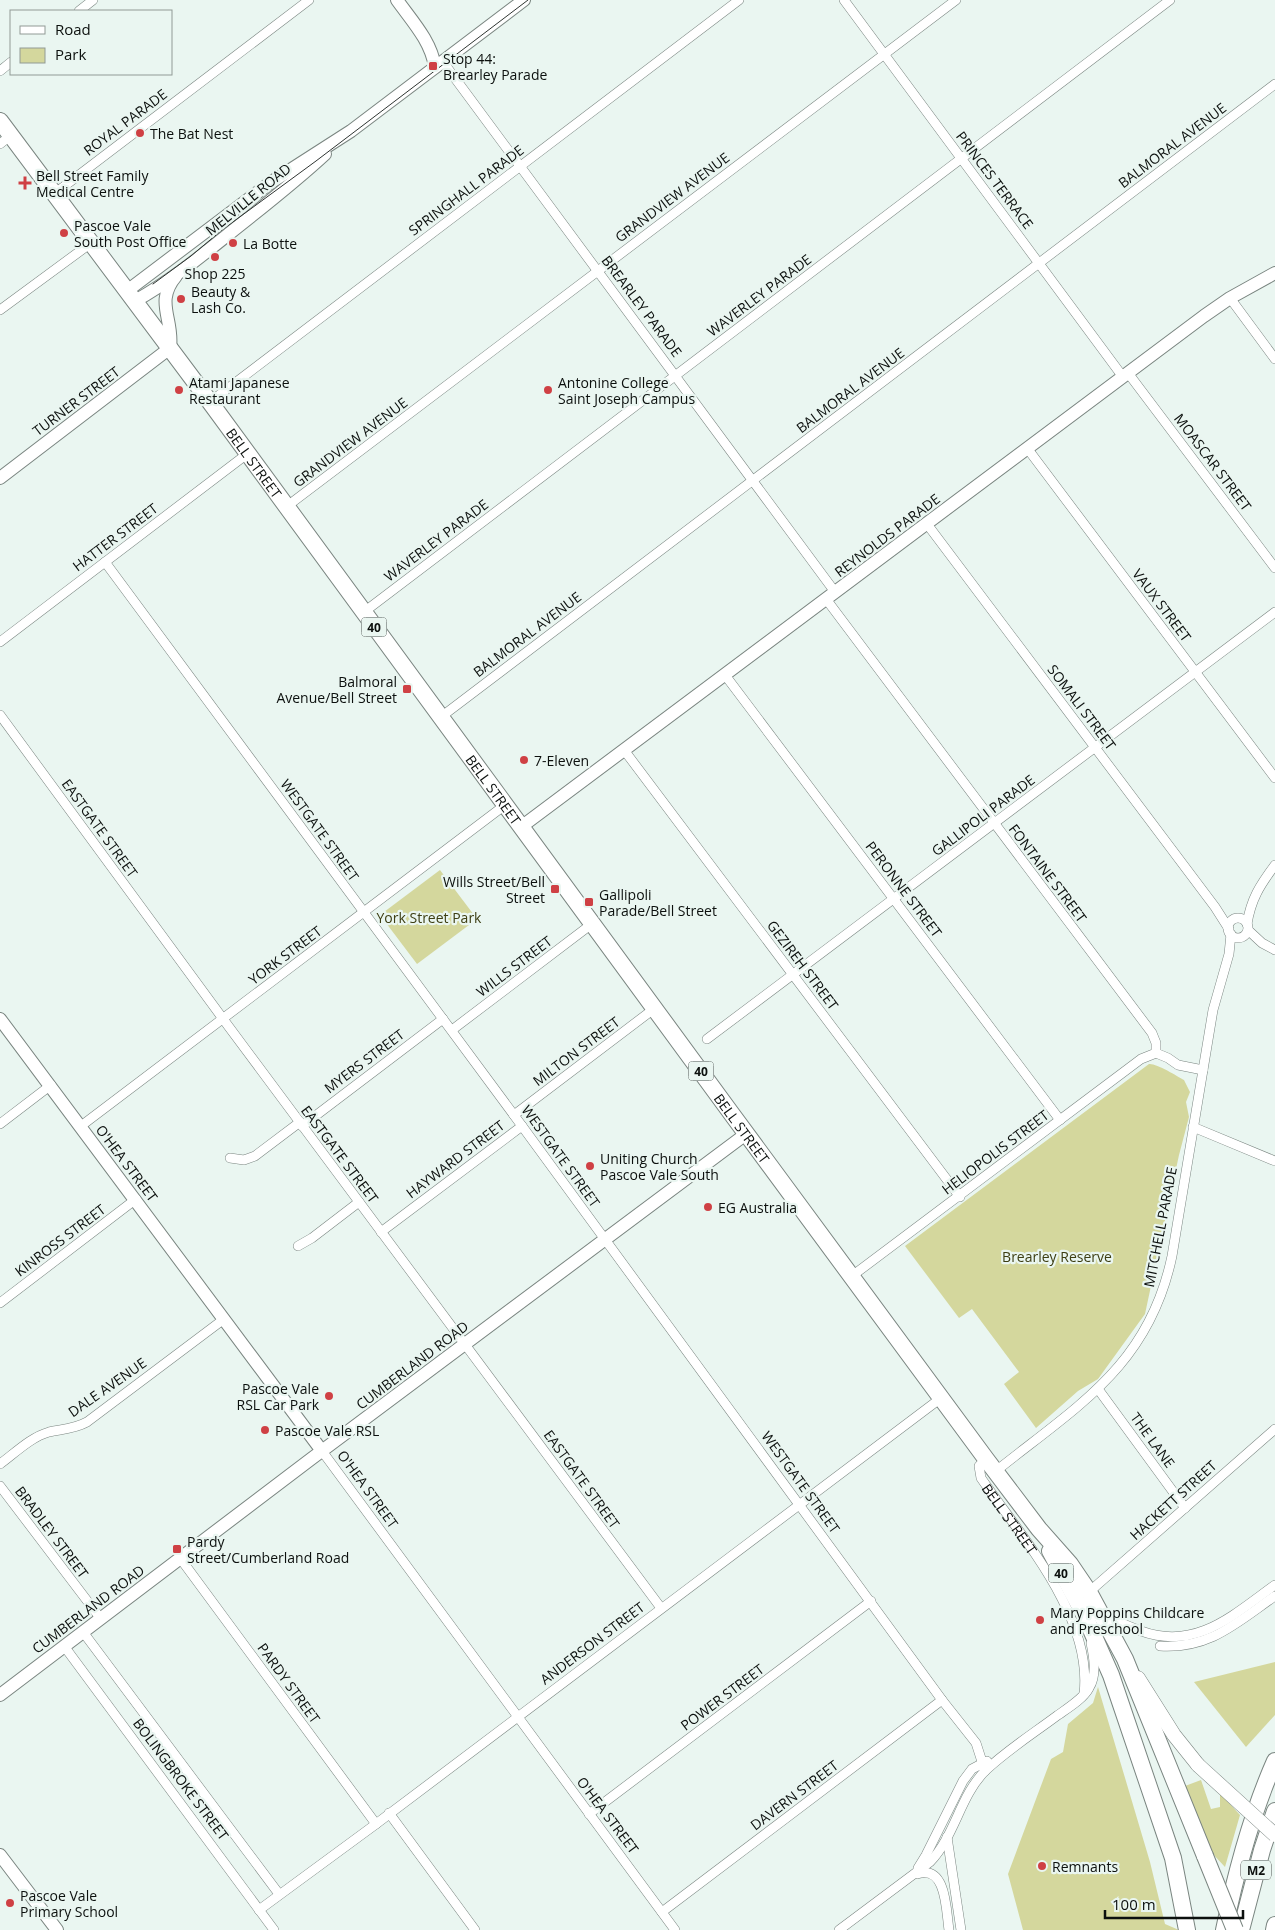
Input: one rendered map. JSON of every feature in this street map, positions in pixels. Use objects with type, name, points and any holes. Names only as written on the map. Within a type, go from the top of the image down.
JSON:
[{"type":"highway","name":"BELL STREET","points":[[0,121],[5,140],[54,194],[210,402],[746,1134],[1039,1529],[1092,1612]]},
{"type":"highway","name":"BELL STREET","points":[[1039,1529],[1070,1564],[1089,1592],[1092,1612]]},
{"type":"highway","points":[[1092,1612],[1125,1658],[1235,1930]]},
{"type":"highway","points":[[1092,1612],[1111,1675],[1173,1858],[1187,1930]]},
{"type":"highway","points":[[1224,1930],[1242,1851],[1275,1761]]},
{"type":"highway","name":"M2","points":[[1241,1930],[1262,1850],[1275,1811]]},
{"type":"highway","points":[[1274,1930],[1275,1925]]},
{"type":"main road","name":"BREARLEY PARADE","points":[[397,0],[426,39],[432,53],[443,62]]},
{"type":"main road","name":"MELVILLE ROAD","points":[[131,296],[270,183],[351,131],[524,0]]},
{"type":"main road","name":"MELVILLE ROAD","points":[[131,296],[176,276],[278,196],[351,131]]},
{"type":"main road","name":"REYNOLDS PARADE","points":[[521,827],[1125,375],[1230,298],[1275,272]]},
{"type":"main road","points":[[170,348],[171,333],[165,299],[166,290],[176,276]]},
{"type":"main road","name":"TURNER STREET","points":[[0,478],[170,348]]},
{"type":"main road","name":"O'HEA STREET","points":[[0,1019],[136,1199],[322,1452]]},
{"type":"main road","name":"CUMBERLAND ROAD","points":[[0,1695],[746,1134]]},
{"type":"main road","points":[[1125,1658],[1174,1735],[1198,1765],[1275,1835]]},
{"type":"main road","points":[[0,1855],[57,1930]]},
{"type":"street","points":[[80,10],[93,0]]},
{"type":"street","name":"ROYAL PARADE","points":[[54,194],[309,0]]},
{"type":"street","name":"SPRINGHALL PARADE","points":[[210,402],[739,0]]},
{"type":"street","name":"PRINCES TERRACE","points":[[844,0],[1039,263],[1125,375]]},
{"type":"street","name":"GRANDVIEW AVENUE","points":[[286,507],[956,0]]},
{"type":"street","name":"WAVERLEY PARADE","points":[[364,612],[1170,0]]},
{"type":"street","name":"BREARLEY PARADE","points":[[443,62],[752,481],[831,596]]},
{"type":"street","points":[[0,71],[10,63]]},
{"type":"street","name":"BALMORAL AVENUE","points":[[441,717],[1275,84]]},
{"type":"street","points":[[0,310],[91,243]]},
{"type":"street","points":[[1230,298],[1275,359]]},
{"type":"street","name":"MOASCAR STREET","points":[[1125,375],[1275,568]]},
{"type":"street","name":"VAUX STREET","points":[[1027,448],[1275,778]]},
{"type":"street","name":"HATTER STREET","points":[[0,642],[247,454]]},
{"type":"street","name":"SOMALI STREET","points":[[927,524],[1215,907],[1230,932]]},
{"type":"street","name":"WESTGATE STREET","points":[[105,562],[452,1030],[942,1700],[976,1743],[984,1767]]},
{"type":"street","name":"FONTAINE STREET","points":[[831,596],[994,823],[1152,1033],[1156,1043],[1156,1053]]},
{"type":"street","name":"GALLIPOLI PARADE","points":[[707,1039],[1275,612]]},
{"type":"street","name":"PERONNE STREET","points":[[725,675],[1060,1120]]},
{"type":"street","name":"EASTGATE STREET","points":[[0,715],[661,1608]]},
{"type":"street","name":"GEZIREH STREET","points":[[624,750],[960,1196]]},
{"type":"street","name":"YORK STREET","points":[[81,1126],[505,805]]},
{"type":"street","name":"MITCHELL PARADE","points":[[1229,954],[1244,932],[1250,906],[1256,891],[1275,866]]},
{"type":"street","name":"MITCHELL PARADE","points":[[1235,919],[1250,906]]},
{"type":"street","name":"SOMALI STREET","points":[[1215,907],[1235,919]]},
{"type":"street","points":[[1244,932],[1235,937],[1230,932],[1230,924],[1235,919],[1242,920],[1244,932],[1275,950]]},
{"type":"street","name":"WILLS STREET","points":[[452,1030],[593,923]]},
{"type":"street","name":"MITCHELL PARADE","points":[[991,1465],[1098,1389],[1135,1346],[1154,1313],[1172,1256],[1217,990],[1229,954],[1230,932]]},
{"type":"street","name":"MILTON STREET","points":[[514,1115],[655,1008]]},
{"type":"street","name":"MYERS STREET","points":[[230,1158],[244,1160],[255,1156],[443,1019]]},
{"type":"street","points":[[1156,1053],[1178,1065],[1203,1070]]},
{"type":"street","name":"HELIOPOLIS STREET","points":[[852,1276],[1141,1059],[1156,1053]]},
{"type":"street","points":[[0,1124],[51,1085]]},
{"type":"street","name":"HAYWARD STREET","points":[[381,1232],[522,1126]]},
{"type":"street","points":[[1193,1128],[1275,1161]]},
{"type":"street","name":"KINROSS STREET","points":[[0,1303],[136,1199]]},
{"type":"street","points":[[298,1246],[312,1238],[359,1202]]},
{"type":"street","name":"DALE AVENUE","points":[[0,1464],[28,1443],[43,1435],[73,1429],[87,1422],[224,1319]]},
{"type":"street","name":"THE LANE","points":[[1098,1389],[1185,1508]]},
{"type":"street","name":"ANDERSON STREET","points":[[259,1910],[941,1398]]},
{"type":"street","name":"HACKETT STREET","points":[[1089,1592],[1275,1429]]},
{"type":"street","name":"O'HEA STREET","points":[[322,1452],[675,1930]]},
{"type":"street","name":"BELL STREET","points":[[991,1465],[979,1466],[981,1478],[1045,1569],[1071,1618],[1084,1668],[1081,1697]]},
{"type":"street","name":"BRADLEY STREET","points":[[0,1486],[101,1619]]},
{"type":"street","name":"PARDY STREET","points":[[180,1558],[376,1824]]},
{"type":"street","points":[[910,1877],[926,1855],[963,1781],[972,1769],[984,1767],[1005,1754],[1081,1697],[1091,1686],[1094,1668],[1092,1612],[1146,1633],[1166,1637],[1187,1636],[1217,1625],[1275,1585]]},
{"type":"street","points":[[1160,1646],[1178,1646],[1212,1638],[1275,1596]]},
{"type":"street","name":"POWER STREET","points":[[589,1814],[871,1601]]},
{"type":"street","name":"BOLINGBROKE STREET","points":[[83,1632],[279,1894]]},
{"type":"street","name":"BOLINGBROKE STREET","points":[[64,1646],[274,1930]]},
{"type":"street","name":"DAVERN STREET","points":[[662,1912],[942,1700]]},
{"type":"street","points":[[840,1930],[936,1856],[984,1767]]},
{"type":"street","points":[[390,1813],[475,1930]]},
{"type":"street","points":[[947,1837],[962,1930]]},
{"type":"street","points":[[910,1877],[923,1872],[932,1875],[940,1881],[943,1889],[949,1930]]},
{"type":"green space","name":"York Street Park","points":[[440,870],[477,919],[417,964],[380,915]]},
{"type":"green space","name":"Brearley Reserve","points":[[1149,1064],[1184,1080],[1190,1092],[1186,1102],[1189,1117],[1145,1314],[1098,1379],[1078,1391],[1036,1428],[1004,1384],[1019,1372],[972,1309],[959,1318],[905,1246]]},
{"type":"green space","points":[[1275,1662],[1275,1715],[1246,1747],[1194,1682]]},
{"type":"green space","points":[[1098,1687],[1150,1862],[1165,1924],[1179,1930],[1023,1930],[1008,1874],[1051,1759],[1063,1752],[1068,1724],[1093,1703]]},
{"type":"green space","points":[[1201,1780],[1211,1809],[1220,1807],[1220,1793],[1240,1815],[1225,1867],[1212,1853],[1185,1786]]},
{"type":"tram line","points":[[153,284],[528,0]]},
{"type":"place","name":"Stop 44: Brearley Parade","points":[[433,66]]},
{"type":"place","name":"The Bat Nest","points":[[140,133]]},
{"type":"place","name":"Bell Street Family Medical Centre","points":[[25,183]]},
{"type":"place","name":"Pascoe Vale South Post Office","points":[[64,233]]},
{"type":"place","name":"La Botte","points":[[233,243]]},
{"type":"place","name":"Shop 225","points":[[215,257]]},
{"type":"place","name":"Beauty & Lash Co.","points":[[181,299]]},
{"type":"place","name":"Atami Japanese Restaurant","points":[[179,390]]},
{"type":"place","name":"Antonine College Saint Joseph Campus","points":[[548,390]]},
{"type":"place","name":"Balmoral Avenue/Bell Street","points":[[407,689]]},
{"type":"place","name":"7-Eleven","points":[[524,760]]},
{"type":"place","name":"Wills Street/Bell Street","points":[[555,889]]},
{"type":"place","name":"Gallipoli Parade/Bell Street","points":[[589,902]]},
{"type":"place","name":"Uniting Church Pascoe Vale South","points":[[590,1166]]},
{"type":"place","name":"EG Australia","points":[[708,1207]]},
{"type":"place","name":"Pascoe Vale RSL Car Park","points":[[329,1396]]},
{"type":"place","name":"Pascoe Vale RSL","points":[[265,1430]]},
{"type":"place","name":"Pardy Street/Cumberland Road","points":[[177,1549]]},
{"type":"place","name":"Mary Poppins Childcare and Preschool","points":[[1040,1620]]},
{"type":"place","name":"Remnants","points":[[1042,1866]]},
{"type":"place","name":"Pascoe Vale Primary School","points":[[10,1903]]}]
